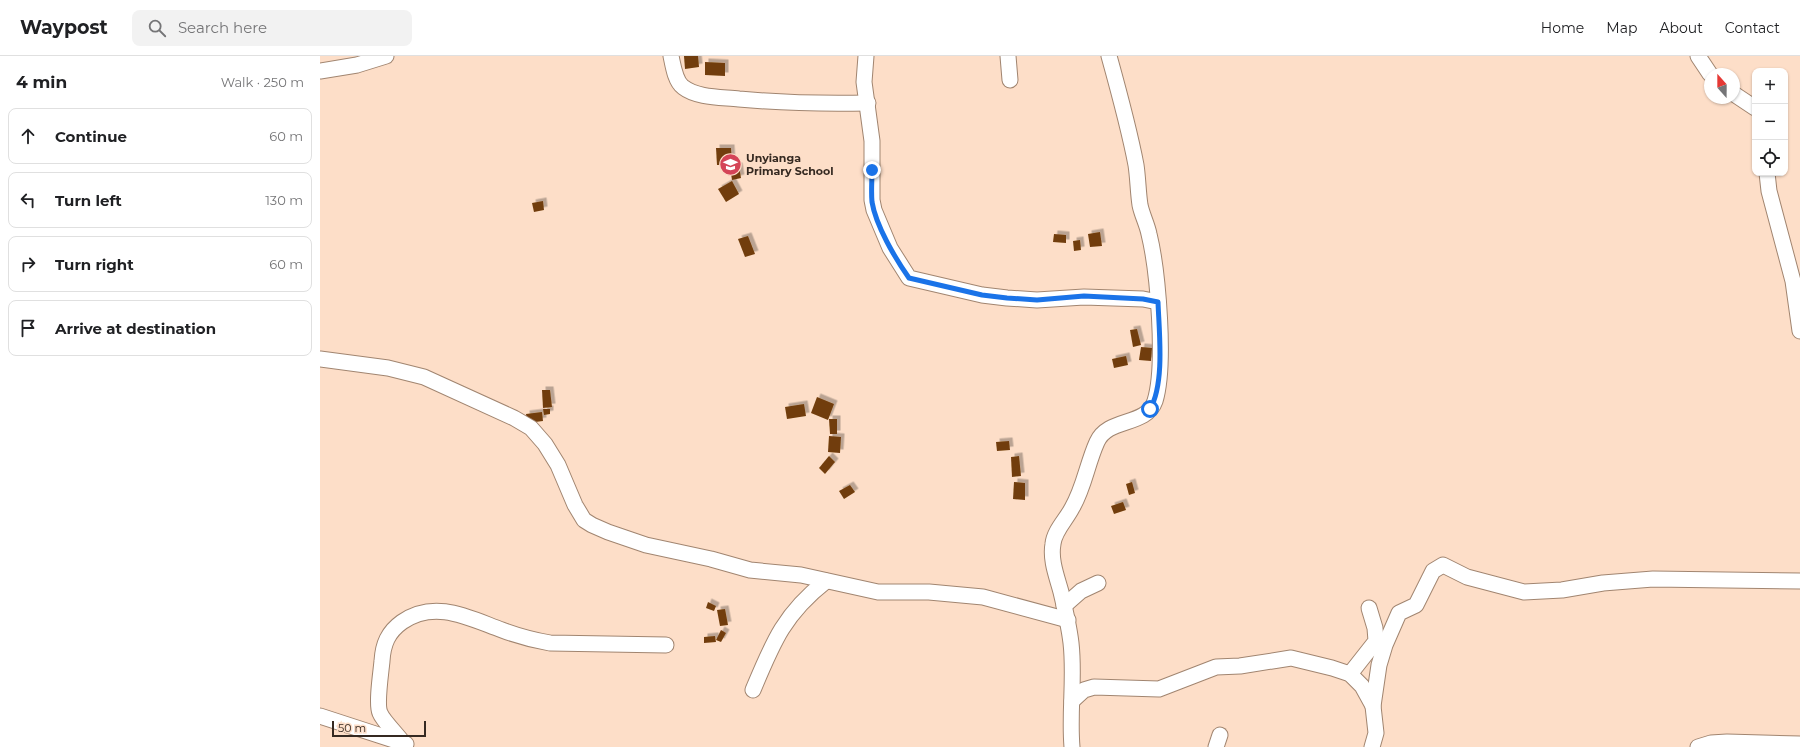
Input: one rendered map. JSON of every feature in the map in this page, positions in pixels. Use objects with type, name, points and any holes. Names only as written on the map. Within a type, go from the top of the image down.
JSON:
[{"type":"street","points":[[320,71],[357,65],[386,56]]},
{"type":"street","points":[[671,56],[678,81],[682,86],[690,91],[709,95],[780,103],[868,103]]},
{"type":"street","points":[[866,56],[864,82],[872,142],[872,200],[874,210],[890,248],[909,278],[982,295],[1007,298],[1037,300],[1084,296],[1143,299],[1158,302]]},
{"type":"street","points":[[1008,56],[1010,80]]},
{"type":"street","points":[[1072,747],[1070,726],[1074,685],[1072,654],[1066,613],[1054,563],[1052,546],[1054,538],[1082,488],[1092,455],[1100,436],[1113,426],[1145,414],[1154,403],[1157,391],[1160,356],[1158,302],[1152,246],[1140,205],[1132,147],[1109,56]]},
{"type":"street","points":[[1698,56],[1706,68]]},
{"type":"street","points":[[1740,98],[1752,106]]},
{"type":"street","points":[[1767,176],[1769,192],[1793,281],[1800,331]]},
{"type":"street","points":[[320,359],[388,368],[424,377],[514,418],[531,428],[541,438],[558,465],[580,514],[592,525],[646,545],[711,559],[750,570],[801,575],[878,592],[928,592],[983,598],[1066,613]]},
{"type":"street","points":[[1372,747],[1376,733],[1373,706],[1379,665],[1397,618],[1402,611],[1416,605],[1433,571],[1439,566],[1449,567],[1467,577],[1493,585],[1524,592],[1562,590],[1603,582],[1631,580],[1681,579],[1800,581]]},
{"type":"street","points":[[753,690],[781,629],[804,600],[826,581]]},
{"type":"street","points":[[1066,613],[1081,591],[1098,583]]},
{"type":"street","points":[[1350,674],[1376,641],[1375,628],[1369,608]]},
{"type":"street","points":[[409,745],[380,713],[378,704],[382,655],[387,636],[397,626],[419,613],[432,610],[448,611],[531,640],[550,643],[666,645]]},
{"type":"street","points":[[1072,700],[1084,690],[1094,686],[1159,689],[1216,667],[1240,666],[1284,658],[1306,660],[1350,674],[1362,686],[1373,706]]},
{"type":"street","points":[[320,716],[409,745]]},
{"type":"street","points":[[1698,747],[1711,743],[1727,742],[1800,744]]},
{"type":"building","points":[[684,56],[698,56],[699,67],[685,69]]},
{"type":"building","points":[[705,62],[725,63],[725,76],[705,75]]},
{"type":"building","points":[[716,148],[731,148],[732,165],[717,165]]},
{"type":"building","points":[[739,166],[741,178],[732,180],[730,167]]},
{"type":"building","points":[[732,181],[739,194],[726,202],[718,189]]},
{"type":"building","points":[[543,201],[544,210],[534,212],[532,203]]},
{"type":"building","points":[[1100,232],[1102,246],[1090,247],[1088,234]]},
{"type":"building","points":[[1054,234],[1066,235],[1066,243],[1053,242]]},
{"type":"building","points":[[748,236],[755,254],[745,257],[738,239]]},
{"type":"building","points":[[1080,240],[1081,250],[1074,251],[1073,241]]},
{"type":"building","points":[[1137,329],[1141,345],[1133,347],[1130,330]]},
{"type":"building","points":[[1141,347],[1152,348],[1151,361],[1139,360]]},
{"type":"building","points":[[1126,356],[1128,365],[1114,368],[1112,359]]},
{"type":"building","points":[[542,390],[550,390],[552,407],[543,408]]},
{"type":"building","points":[[817,397],[834,404],[828,420],[811,413]]},
{"type":"building","points":[[804,404],[806,416],[787,419],[785,407]]},
{"type":"building","points":[[543,409],[550,409],[550,414],[544,415]]},
{"type":"building","points":[[542,412],[543,421],[527,423],[526,414]]},
{"type":"building","points":[[829,419],[837,419],[837,434],[830,434]]},
{"type":"building","points":[[829,436],[841,437],[840,453],[828,452]]},
{"type":"building","points":[[1009,441],[1010,450],[997,451],[996,442]]},
{"type":"building","points":[[829,456],[835,462],[825,474],[819,468]]},
{"type":"building","points":[[1019,456],[1021,476],[1012,477],[1011,457]]},
{"type":"building","points":[[1014,482],[1025,483],[1025,500],[1013,499]]},
{"type":"building","points":[[1132,482],[1135,493],[1129,495],[1126,484]]},
{"type":"building","points":[[850,485],[855,492],[844,499],[839,491]]},
{"type":"building","points":[[1123,502],[1126,510],[1114,514],[1111,506]]},
{"type":"building","points":[[708,602],[716,606],[714,611],[706,608]]},
{"type":"building","points":[[725,609],[728,625],[720,626],[717,610]]},
{"type":"building","points":[[721,630],[726,633],[721,642],[716,640]]},
{"type":"building","points":[[715,636],[716,642],[704,643],[704,637]]},
{"type":"place","name":"Unyianga Primary School","points":[[731,164]]},
{"type":"route","points":[[872,170],[872,200],[874,210],[890,248],[909,278],[982,295],[1007,298],[1037,300],[1084,296],[1115,299],[1143,299],[1158,302],[1160,356],[1157,391],[1154,403],[1150,409]]}]
